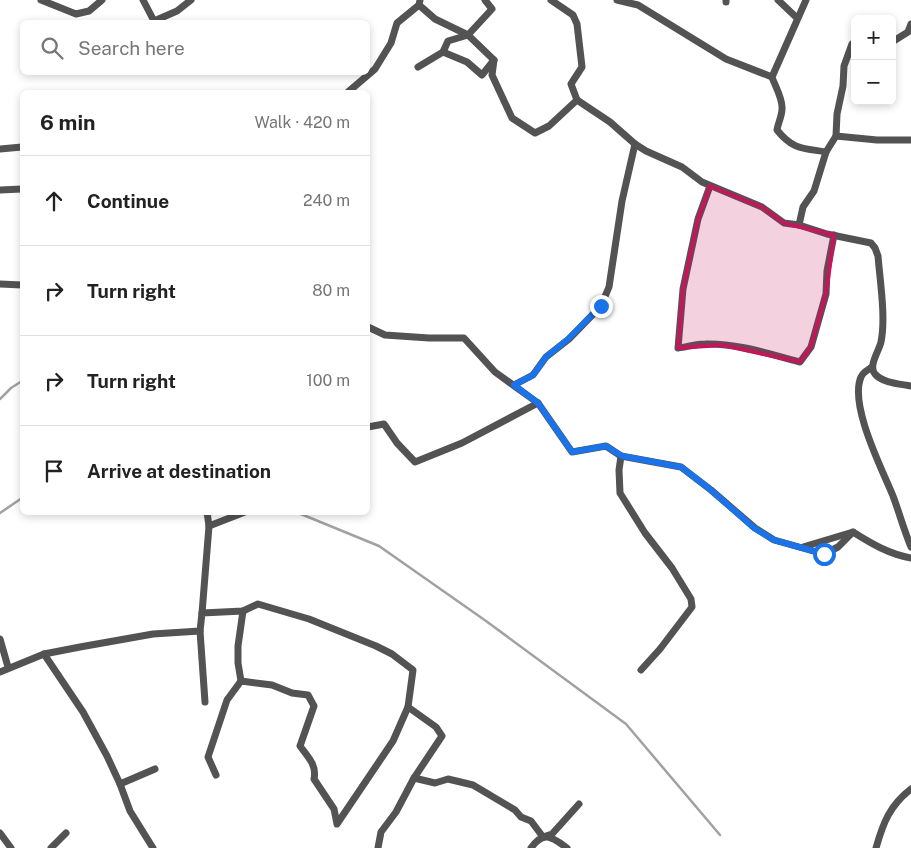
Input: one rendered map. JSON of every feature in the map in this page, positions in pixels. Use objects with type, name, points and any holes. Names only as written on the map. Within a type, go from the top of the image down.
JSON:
[{"type":"street","points":[[41,0],[76,14],[89,11],[102,0]]},
{"type":"street","points":[[142,0],[153,20]]},
{"type":"street","points":[[156,20],[177,11],[192,0]]},
{"type":"street","points":[[418,67],[443,52],[448,41],[468,34],[492,9],[485,0]]},
{"type":"street","points":[[551,0],[573,15],[577,24],[582,66],[571,84],[578,100],[610,122],[634,144],[682,167],[710,186],[762,207],[784,223],[799,224],[871,244],[875,248],[878,256],[883,330],[879,351],[872,367],[863,373],[860,378],[859,396],[862,418],[911,547]]},
{"type":"street","points":[[617,0],[638,5],[726,58],[772,77]]},
{"type":"street","points":[[778,0],[797,18]]},
{"type":"street","points":[[806,0],[772,77],[781,100],[782,110],[777,130],[793,146],[826,152]]},
{"type":"street","points":[[370,73],[375,69],[391,43],[397,23],[420,3],[435,18],[468,34],[494,60]]},
{"type":"street","points":[[896,40],[908,32],[911,24]]},
{"type":"street","points":[[799,224],[803,207],[814,191],[826,152],[836,136],[837,114],[843,86],[844,66],[851,47]]},
{"type":"street","points":[[443,52],[467,62],[482,75],[494,60]]},
{"type":"street","points":[[494,60],[492,75],[512,118],[535,133],[549,126],[578,100]]},
{"type":"street","points":[[350,90],[368,75]]},
{"type":"street","points":[[836,136],[911,140]]},
{"type":"street","points":[[514,385],[533,375],[546,357],[568,339],[601,306],[609,287],[622,201],[634,144]]},
{"type":"street","points":[[0,149],[20,147]]},
{"type":"street","points":[[710,186],[698,219],[683,289],[678,348],[704,344],[722,345],[756,350],[800,362],[811,347],[826,294],[827,271],[834,235]]},
{"type":"street","points":[[0,190],[20,190]]},
{"type":"street","points":[[0,284],[20,285]]},
{"type":"street","points":[[370,328],[385,335],[464,338],[495,372],[538,403],[572,452],[606,446],[622,456],[681,467],[711,490],[754,528],[774,540],[824,554],[838,547],[853,532]]},
{"type":"street","points":[[872,367],[876,376],[886,381],[911,386]]},
{"type":"street","points":[[370,426],[384,424],[397,443],[415,462],[462,443],[538,403]]},
{"type":"street","points":[[622,456],[619,470],[620,493],[645,533],[672,568],[691,599],[692,607],[660,649],[641,670]]},
{"type":"street","points":[[205,702],[200,631],[209,526],[207,515]]},
{"type":"street","points":[[209,526],[237,515]]},
{"type":"street","points":[[802,547],[853,532],[876,547],[899,556],[911,558]]},
{"type":"street","points":[[202,613],[243,611],[258,604],[309,619],[392,654],[413,670],[408,707],[393,741],[337,824],[334,808],[314,779],[316,771],[300,746],[314,706],[308,696],[292,693],[272,685],[241,681]]},
{"type":"street","points":[[216,775],[208,757],[227,700],[241,681],[238,646],[243,611]]},
{"type":"street","points":[[0,672],[8,667],[44,654],[153,634],[200,631]]},
{"type":"street","points":[[0,640],[8,667]]},
{"type":"street","points":[[44,654],[82,712],[107,756],[130,812],[153,848]]},
{"type":"street","points":[[378,848],[381,832],[396,812],[414,778],[442,736],[436,727],[408,707]]},
{"type":"street","points":[[120,784],[155,769]]},
{"type":"street","points":[[414,778],[435,783],[448,778],[473,785],[516,810],[521,817],[530,821],[543,837]]},
{"type":"street","points":[[876,848],[881,829],[889,813],[898,799],[911,789]]},
{"type":"street","points":[[531,848],[543,837],[552,834],[579,804]]},
{"type":"street","points":[[0,832],[11,848]]},
{"type":"street","points":[[51,848],[66,833]]},
{"type":"street","points":[[543,837],[549,837],[567,848]]},
{"type":"highlighted area","points":[[710,186],[762,207],[784,223],[834,235],[826,294],[811,347],[800,362],[722,345],[678,348],[683,289],[698,219]]},
{"type":"waterway","points":[[0,399],[20,382]]},
{"type":"waterway","points":[[0,513],[20,499]]},
{"type":"waterway","points":[[303,515],[379,546],[486,621],[626,724],[720,835]]},
{"type":"route","points":[[601,306],[568,339],[546,357],[533,375],[514,385],[538,403],[572,452],[606,446],[622,456],[681,467],[711,490],[754,528],[774,540],[824,554]]}]
